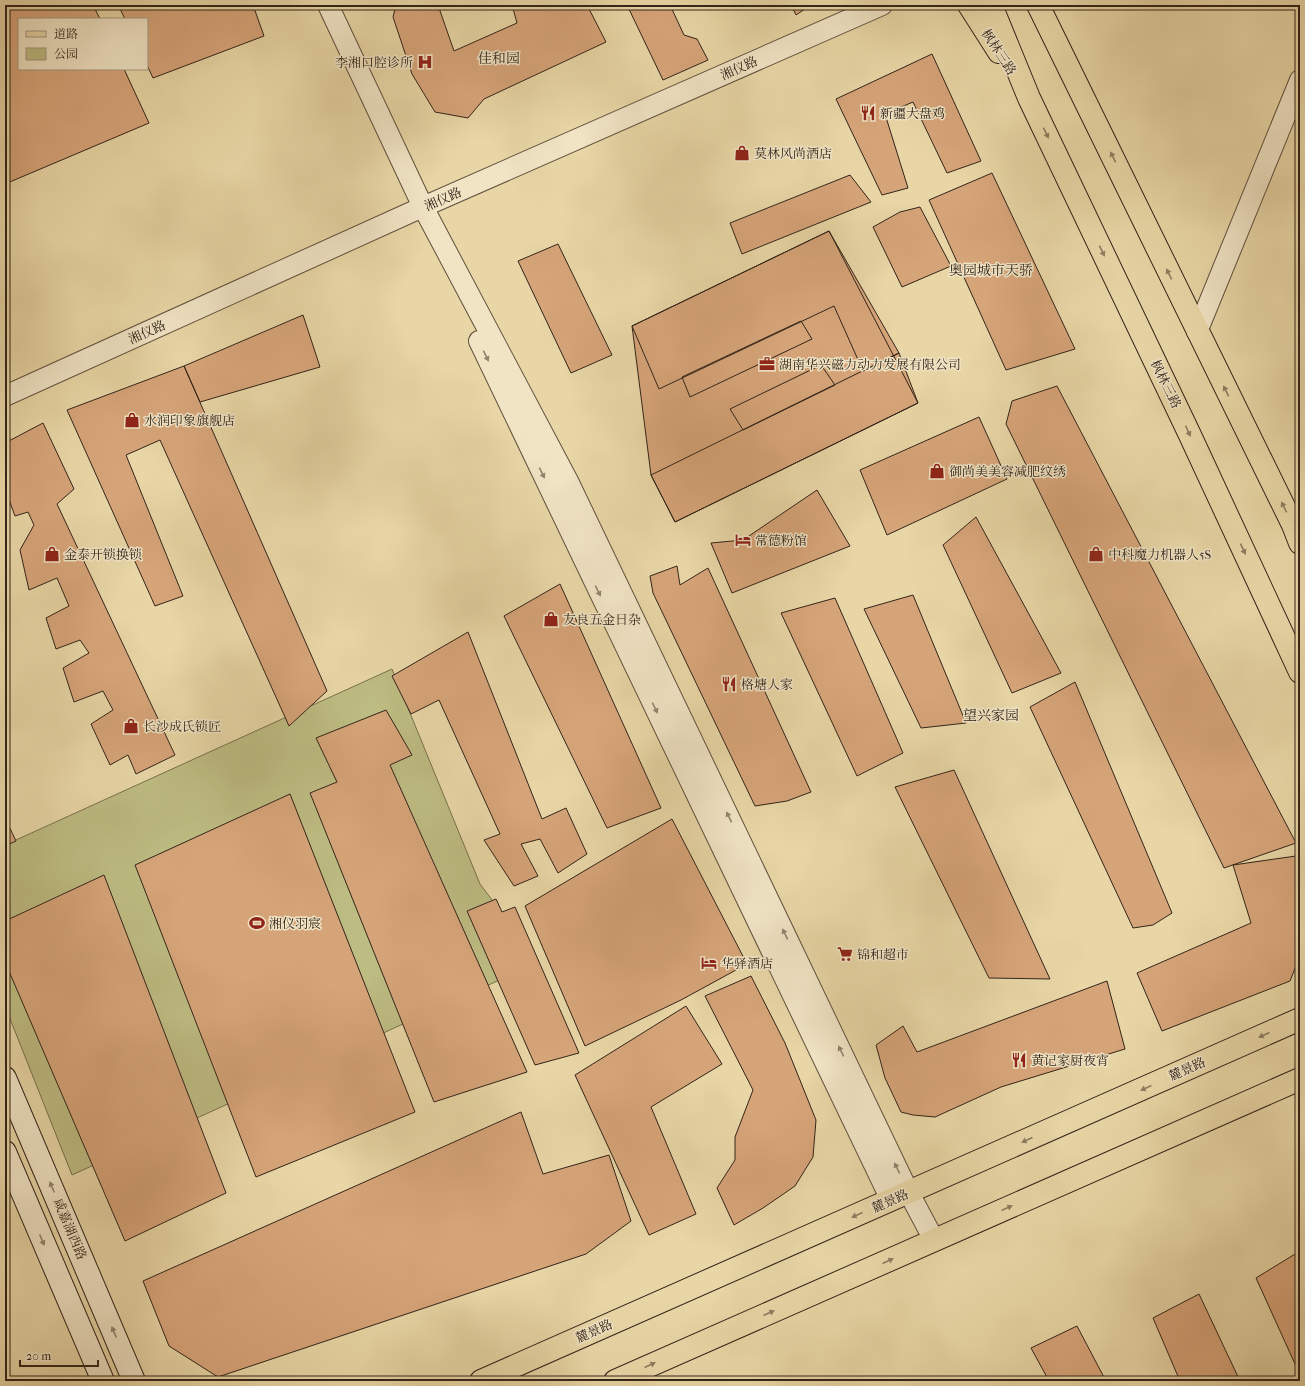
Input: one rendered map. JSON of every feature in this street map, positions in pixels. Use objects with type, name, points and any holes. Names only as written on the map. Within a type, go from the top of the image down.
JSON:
[{"type":"main road","name":"枫林三路","points":[[969,5],[1029,98]]},
{"type":"main road","name":"枫林三路","points":[[991,5],[1029,98],[1189,433],[1300,672]]},
{"type":"main road","points":[[1038,5],[1197,332],[1293,525],[1300,543]]},
{"type":"main road","points":[[1047,5],[1072,73]]},
{"type":"main road","name":"麓景路","points":[[480,1381],[1300,1019]]},
{"type":"main road","name":"咸嘉湖西路","points":[[5,1078],[134,1381]]},
{"type":"main road","points":[[615,1381],[1300,1079]]},
{"type":"main road","points":[[5,1152],[103,1381]]},
{"type":"street","points":[[319,5],[419,209],[569,483],[900,1196],[934,1240]]},
{"type":"street","points":[[328,5],[419,209]]},
{"type":"street","name":"湘仪路","points":[[5,396],[419,209],[882,5]]},
{"type":"street","points":[[1197,332],[1300,80]]},
{"type":"green space","name":"湘仪羽宸","points":[[392,669],[480,884],[539,962],[72,1175],[5,1006],[5,845]]},
{"type":"building","points":[[13,5],[93,5],[100,18],[18,18],[18,70],[124,70],[149,123],[5,184],[5,8]]},
{"type":"building","points":[[118,5],[253,5],[264,36],[153,78],[148,67],[148,18],[124,18]]},
{"type":"building","points":[[396,5],[438,5],[454,51],[517,23],[512,5],[587,5],[606,42],[484,99],[468,118],[435,112],[412,74],[393,17]]},
{"type":"building","points":[[627,5],[670,5],[684,35],[697,39],[708,60],[663,80]]},
{"type":"building","points":[[791,5],[811,5],[796,15]]},
{"type":"building","points":[[932,54],[981,161],[947,173],[913,102],[885,114],[908,188],[882,195],[836,99]]},
{"type":"building","points":[[992,173],[1075,349],[1006,370],[929,200]]},
{"type":"building","points":[[850,175],[871,202],[742,254],[730,223]]},
{"type":"building","points":[[920,207],[951,266],[902,287],[873,227],[900,212]]},
{"type":"building","points":[[829,231],[899,353],[863,371],[834,306],[659,389],[632,326]]},
{"type":"building","name":"湖南华兴磁力动力发展有限公司","points":[[829,231],[918,403],[675,522],[651,475],[632,326]]},
{"type":"building","points":[[558,244],[612,355],[571,373],[518,261]]},
{"type":"building","points":[[303,315],[320,367],[200,402],[184,366]]},
{"type":"building","points":[[801,321],[812,339],[690,397],[682,377]]},
{"type":"building","points":[[899,353],[918,403],[675,522],[651,475]]},
{"type":"building","points":[[821,365],[835,385],[743,430],[730,409]]},
{"type":"building","points":[[184,366],[327,691],[289,726],[160,440],[126,455],[183,596],[155,606],[67,410]]},
{"type":"building","points":[[1057,386],[1296,843],[1224,868],[1006,424],[1012,401]]},
{"type":"building","points":[[979,417],[1007,479],[887,535],[860,470]]},
{"type":"building","points":[[43,423],[74,489],[57,504],[175,755],[136,774],[128,755],[110,765],[91,724],[113,710],[103,691],[74,702],[63,668],[89,653],[80,640],[56,649],[46,618],[69,606],[57,578],[29,590],[20,550],[34,525],[28,512],[15,516],[5,489],[5,443]]},
{"type":"building","points":[[817,490],[850,546],[732,593],[711,543],[743,540]]},
{"type":"building","points":[[976,517],[1061,673],[1012,693],[943,545]]},
{"type":"building","points":[[677,566],[680,585],[708,568],[811,792],[787,801],[755,806],[653,593],[650,576]]},
{"type":"building","points":[[560,584],[661,808],[607,828],[504,616]]},
{"type":"building","points":[[913,595],[966,723],[921,728],[864,609]]},
{"type":"building","points":[[835,598],[903,753],[857,776],[781,613]]},
{"type":"building","points":[[468,632],[542,819],[566,808],[587,854],[558,873],[540,839],[521,844],[538,876],[514,886],[484,840],[500,834],[439,700],[411,714],[392,676]]},
{"type":"building","points":[[1075,682],[1172,913],[1153,925],[1133,928],[1030,707]]},
{"type":"building","points":[[386,710],[412,755],[390,765],[527,1072],[434,1102],[310,793],[337,782],[316,738]]},
{"type":"building","points":[[954,770],[1050,979],[989,978],[895,787]]},
{"type":"building","points":[[290,794],[415,1112],[256,1177],[135,865]]},
{"type":"building","points":[[5,818],[16,841],[5,846]]},
{"type":"building","points":[[672,819],[747,964],[681,1000],[585,1046],[525,906]]},
{"type":"building","points":[[1296,856],[1300,871],[1300,956],[1290,981],[1162,1031],[1137,973],[1251,923],[1233,865]]},
{"type":"building","points":[[104,875],[226,1193],[125,1241],[5,962],[5,921]]},
{"type":"building","points":[[496,899],[502,912],[515,907],[579,1053],[535,1065],[467,911]]},
{"type":"building","points":[[751,976],[785,1043],[816,1120],[813,1157],[795,1186],[763,1208],[734,1225],[717,1188],[735,1160],[735,1137],[753,1090],[705,996]]},
{"type":"building","points":[[1107,981],[1125,1049],[1001,1087],[935,1117],[913,1115],[901,1112],[885,1078],[876,1045],[903,1026],[917,1052]]},
{"type":"building","points":[[686,1006],[722,1064],[651,1107],[696,1214],[649,1235],[575,1075]]},
{"type":"building","points":[[521,1112],[543,1174],[609,1155],[631,1221],[586,1254],[218,1377],[169,1346],[143,1281]]},
{"type":"building","points":[[1300,1251],[1300,1375],[1256,1278]]},
{"type":"building","points":[[1199,1294],[1240,1381],[1180,1381],[1153,1318]]},
{"type":"building","points":[[1077,1326],[1106,1381],[1049,1381],[1031,1348]]},
{"type":"place","name":"李湘口腔诊所","points":[[425,62]]},
{"type":"place","name":"新疆大盘鸡","points":[[868,113]]},
{"type":"place","name":"莫林风尚酒店","points":[[742,153]]},
{"type":"place","name":"湖南华兴磁力动力发展有限公司","points":[[767,364]]},
{"type":"place","name":"水润印象旗舰店","points":[[132,420]]},
{"type":"place","name":"御尚美美容减肥纹绣","points":[[937,471]]},
{"type":"place","name":"常德粉馆","points":[[743,540]]},
{"type":"place","name":"金泰开锁换锁","points":[[52,554]]},
{"type":"place","name":"中科魔力机器人5S","points":[[1096,554]]},
{"type":"place","name":"友良五金日杂","points":[[551,619]]},
{"type":"place","name":"格塘人家","points":[[729,684]]},
{"type":"place","name":"长沙成氏锁匠","points":[[131,726]]},
{"type":"place","name":"湘仪羽宸","points":[[257,923]]},
{"type":"place","name":"锦和超市","points":[[845,954]]},
{"type":"place","name":"华驿酒店","points":[[709,963]]},
{"type":"place","name":"黄记家厨夜宵","points":[[1019,1060]]},
{"type":"district","name":"佳和园","points":[[499,58]]},
{"type":"district","name":"奥园城市天骄","points":[[991,270]]},
{"type":"district","name":"望兴家园","points":[[991,715]]}]
